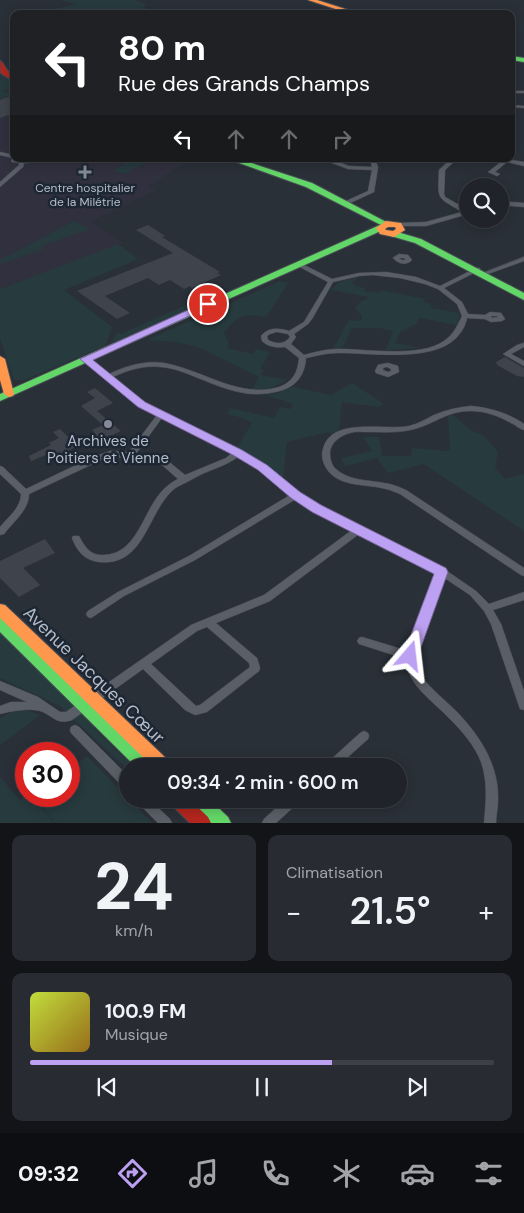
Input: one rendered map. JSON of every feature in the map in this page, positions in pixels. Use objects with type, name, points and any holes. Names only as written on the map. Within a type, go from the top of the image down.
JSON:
[{"type":"street","points":[[311,0],[345,10]]},
{"type":"street","points":[[14,162],[25,162]]},
{"type":"street","points":[[241,162],[309,185],[346,203],[391,229],[524,292]]},
{"type":"street","points":[[334,162],[348,167],[374,169]]},
{"type":"street","points":[[346,203],[370,192],[373,162]]},
{"type":"street","points":[[451,162],[442,170],[441,194],[443,198],[459,207]]},
{"type":"street","points":[[497,174],[491,172],[505,162]]},
{"type":"street","points":[[0,185],[22,163]]},
{"type":"street","points":[[509,204],[524,205]]},
{"type":"street","points":[[0,359],[3,394],[359,237],[391,229],[426,224],[459,214]]},
{"type":"street","points":[[440,288],[479,271],[524,260]]},
{"type":"street","points":[[397,274],[402,262]]},
{"type":"street","points":[[286,344],[303,357],[338,351],[418,352],[442,345],[457,335],[464,323],[465,316],[460,303],[440,288],[422,280],[397,274],[365,274],[331,282],[298,264]]},
{"type":"street","points":[[479,271],[524,297]]},
{"type":"street","points":[[290,333],[292,339],[286,344],[277,346],[268,343],[264,336],[268,332],[277,330],[290,333],[300,327],[310,318],[331,282]]},
{"type":"street","points":[[465,316],[487,317]]},
{"type":"street","points":[[524,345],[506,354],[524,364]]},
{"type":"street","points":[[386,353],[388,365]]},
{"type":"street","points":[[108,377],[134,367],[162,365],[238,390],[263,392],[277,390],[296,380],[301,373],[303,357]]},
{"type":"street","points":[[86,359],[142,404],[238,453],[262,468],[316,508],[441,572],[473,592],[487,608],[502,637],[524,706]]},
{"type":"street","points":[[524,428],[503,415],[490,411],[456,410],[412,428],[349,430],[341,433],[332,441],[326,453],[329,466],[341,476],[355,483],[381,485],[403,492],[524,573]]},
{"type":"street","points":[[131,455],[161,414]]},
{"type":"street","points":[[76,538],[81,549],[90,557],[109,559],[120,556],[130,549],[166,492],[186,480],[229,460],[238,453]]},
{"type":"street","points":[[24,493],[102,456],[120,454],[164,463],[186,480]]},
{"type":"street","points":[[0,469],[24,493],[26,498],[1,532]]},
{"type":"street","points":[[91,614],[121,594],[192,558],[296,495]]},
{"type":"street","points":[[0,685],[34,700],[58,717],[68,718],[194,628],[267,598],[358,530]]},
{"type":"street","points":[[441,572],[410,656],[411,666],[416,677],[473,736],[484,752],[490,770],[492,790],[490,823]]},
{"type":"street","points":[[487,608],[524,596]]},
{"type":"street","name":"Avenue Jacques Cœur","points":[[0,609],[90,702],[139,758]]},
{"type":"street","points":[[144,664],[188,707],[195,711],[203,708],[255,668],[252,661],[208,622]]},
{"type":"street","name":"Avenue Jacques Cœur","points":[[0,624],[155,758]]},
{"type":"street","points":[[362,641],[410,656]]},
{"type":"street","points":[[0,710],[22,705],[46,707]]},
{"type":"street","points":[[75,730],[119,775]]},
{"type":"street","points":[[340,758],[364,736]]},
{"type":"street","points":[[151,808],[166,823]]},
{"type":"street","points":[[187,808],[202,823]]},
{"type":"street","points":[[206,808],[222,823]]},
{"type":"street","points":[[268,823],[284,808]]},
{"type":"shaded area","name":"Centre hospitalier de la Milétrie","points":[[0,77],[10,82],[10,162],[186,162],[149,186],[156,190],[90,222],[123,243],[0,289]]},
{"type":"green space","points":[[62,0],[136,0],[147,5],[143,7],[151,10],[50,10],[76,4]]},
{"type":"green space","points":[[0,72],[10,79],[10,88],[3,91],[10,93],[10,96],[0,99]]},
{"type":"green space","points":[[129,162],[147,162],[125,174],[113,170]]},
{"type":"green space","points":[[74,221],[90,229],[42,246],[44,249],[0,264],[0,260]]},
{"type":"green space","points":[[118,244],[138,259],[64,290],[112,327],[105,346],[24,380],[14,380],[0,338],[0,289]]},
{"type":"green space","points":[[360,277],[352,282],[355,286],[365,288],[364,291],[379,293],[380,290],[425,299],[424,302],[431,304],[430,308],[460,313],[457,325],[419,318],[418,323],[400,332],[395,343],[420,348],[386,350],[393,331],[379,328],[352,328],[342,348],[333,349],[349,320],[360,321],[362,317],[355,307],[368,297],[331,290],[339,282]]},
{"type":"green space","points":[[280,281],[288,283],[266,317],[252,315],[242,317],[233,322],[224,333],[229,344],[227,348],[253,354],[256,349],[270,352],[260,369],[264,370],[261,375],[288,380],[271,388],[252,390],[259,377],[198,347],[175,342],[147,340]]},
{"type":"green space","points":[[197,300],[198,305],[111,343],[118,332],[121,334]]},
{"type":"green space","points":[[352,383],[384,404],[379,407],[342,402],[339,430],[332,434],[328,432],[287,442],[283,477],[237,448],[252,423],[243,418],[227,414],[230,408],[274,418],[280,407],[290,409],[293,404],[265,395],[275,394],[293,387],[331,395]]},
{"type":"green space","points":[[453,415],[472,431],[483,435],[498,452],[495,468],[505,479],[524,474],[524,531],[424,464],[388,473],[377,458],[345,466],[341,458],[372,451],[363,437],[379,437],[382,456],[411,456],[412,448],[450,451],[448,416]]},
{"type":"green space","points":[[0,631],[89,717],[95,729],[125,758],[119,758],[119,761],[60,706],[0,678]]},
{"type":"green space","points":[[21,710],[40,715],[0,745],[0,718],[11,712]]},
{"type":"green space","points":[[87,756],[119,789],[119,808],[137,808],[152,823],[56,823],[42,807],[80,807],[80,762]]},
{"type":"green space","points":[[0,777],[15,794],[15,807],[41,807],[55,823],[0,823]]},
{"type":"building","points":[[10,97],[10,114],[0,118],[0,100]]},
{"type":"building","points":[[148,225],[165,236],[162,237],[220,272],[217,273],[221,275],[192,288],[190,286],[184,289],[170,280],[159,285],[148,278],[105,296],[130,313],[117,319],[77,291],[173,253],[136,230]]},
{"type":"building","points":[[505,357],[524,368],[524,377],[517,376],[497,365],[496,362]]},
{"type":"building","points":[[95,388],[113,403],[97,411],[121,431],[104,439],[108,442],[101,445],[89,434],[94,432],[92,430],[103,425],[81,406],[95,398],[87,392]]},
{"type":"building","points":[[60,429],[78,446],[60,454],[64,457],[56,461],[48,454],[31,461],[29,456],[51,445],[49,443],[59,438],[53,432]]},
{"type":"building","points":[[45,539],[55,553],[23,568],[40,585],[19,597],[0,578],[0,561]]},
{"type":"traffic: fast","points":[[515,59],[524,60]]},
{"type":"traffic: fast","points":[[241,162],[309,185],[386,224]]},
{"type":"traffic: fast","points":[[0,398],[380,228]]},
{"type":"traffic: fast","points":[[394,234],[418,241],[524,297]]},
{"type":"traffic: fast","points":[[0,623],[138,758]]},
{"type":"traffic: fast","points":[[206,808],[222,823]]},
{"type":"traffic: slow","points":[[311,0],[345,10]]},
{"type":"traffic: slow","points":[[386,224],[398,225],[401,230],[394,234],[383,232],[380,228],[386,224]]},
{"type":"traffic: slow","points":[[0,359],[9,394]]},
{"type":"traffic: slow","points":[[0,609],[155,758]]},
{"type":"traffic: jam","points":[[0,63],[4,73],[10,77]]},
{"type":"traffic: jam","points":[[187,808],[202,823]]},
{"type":"place","name":"Centre hospitalier de la Milétrie","points":[[85,172]]},
{"type":"place","name":"Archives de Poitiers et Vienne","points":[[108,424]]},
{"type":"route","points":[[208,304],[86,359],[142,404],[238,453],[262,468],[316,508],[441,572],[410,656]]}]
